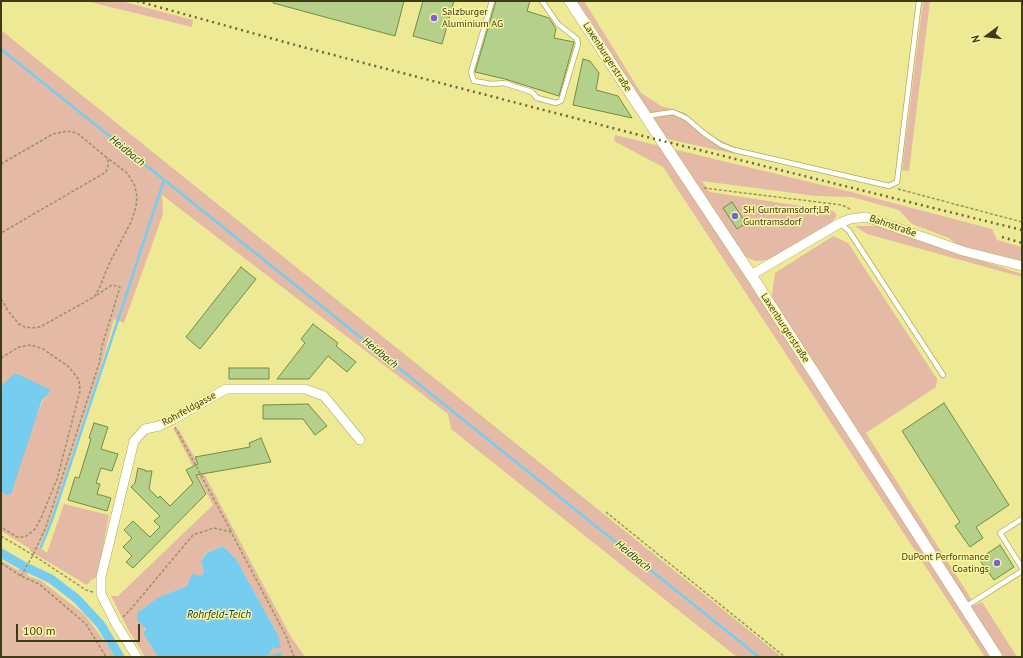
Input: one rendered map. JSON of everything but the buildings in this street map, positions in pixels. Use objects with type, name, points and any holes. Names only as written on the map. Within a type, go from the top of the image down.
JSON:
[{"type":"street","name":"Laxenburgerstraße","points":[[570,1],[751,275],[997,657]]},
{"type":"street","name":"Bahnstraße","points":[[751,275],[840,223],[850,218],[866,217],[963,251],[1022,266]]},
{"type":"street","name":"Rohrfeldgasse","points":[[101,594],[102,577],[134,441],[145,429],[160,426],[226,389],[305,389],[324,396],[360,440]]},
{"type":"street","points":[[101,594],[116,624],[137,657]]},
{"type":"lane","points":[[492,1],[471,72],[474,81],[492,84],[504,83],[532,92],[537,98],[556,103],[561,101],[578,44],[577,39],[558,24],[542,1]]},
{"type":"lane","points":[[646,116],[673,112],[686,118],[721,145],[734,150],[889,186],[897,182],[919,1]]},
{"type":"lane","points":[[840,223],[849,231],[943,375]]},
{"type":"lane","points":[[964,606],[1022,569],[1000,533],[1022,520]]},
{"type":"path","points":[[1,164],[54,134],[67,131],[77,133],[126,172],[131,178],[135,186],[137,197],[136,207],[94,297]]},
{"type":"path","points":[[1,233],[106,172],[108,161],[106,157]]},
{"type":"path","points":[[692,186],[842,205],[866,217]]},
{"type":"path","points":[[889,186],[1022,222]]},
{"type":"path","points":[[1,299],[19,324],[32,328],[40,327],[94,297],[112,285],[120,287],[102,346],[99,364],[46,527],[21,576]]},
{"type":"path","points":[[1,358],[19,348],[31,345],[43,349],[69,367],[79,380],[80,391],[57,479],[41,518],[34,529],[25,537],[17,537],[1,527]]},
{"type":"path","points":[[172,420],[286,636],[294,657]]},
{"type":"path","points":[[606,512],[785,657]]},
{"type":"path","points":[[116,624],[131,609],[193,535],[214,528],[231,532]]},
{"type":"path","points":[[1,536],[86,590],[101,594]]},
{"type":"path","points":[[1,563],[21,576],[38,584],[86,624],[106,657]]},
{"type":"shaded area","points":[[86,1],[121,1],[193,20],[192,27]]},
{"type":"shaded area","points":[[577,1],[584,1],[641,93],[661,106],[685,113],[711,136],[737,148],[736,154],[667,139]]},
{"type":"shaded area","points":[[923,1],[930,1],[909,171],[902,170]]},
{"type":"shaded area","points":[[1,30],[782,657],[737,657],[451,429],[448,414],[162,195],[163,214],[124,323],[114,319],[100,370],[50,522],[39,547],[47,553],[64,504],[109,515],[97,577],[91,580],[87,585],[30,551],[29,548],[1,531],[1,490],[5,495],[43,400],[49,394],[16,373],[1,386]]},
{"type":"shaded area","points":[[615,135],[660,146],[993,657],[985,657],[663,167],[614,141]]},
{"type":"shaded area","points":[[673,149],[851,192],[992,229],[997,240],[1022,247],[1022,261],[958,245],[949,238],[912,224],[899,210],[852,197],[816,196],[702,181],[710,192],[833,211],[837,215],[832,222],[769,260],[755,261],[743,255]]},
{"type":"shaded area","points":[[855,226],[878,226],[1022,274],[1022,277],[867,234]]},
{"type":"shaded area","points":[[833,236],[848,243],[937,379],[936,387],[866,433],[975,605],[982,602],[1017,657],[1002,657],[771,302],[775,273]]},
{"type":"shaded area","points":[[173,428],[179,430],[291,637],[305,657],[283,657],[282,652],[268,657],[277,633],[236,559],[223,546],[205,553],[201,561],[204,572],[201,576],[187,586],[159,597],[143,633],[158,657],[145,657],[128,629],[111,596],[118,596],[213,505]]},
{"type":"shaded area","points":[[1,560],[17,570],[24,570],[27,572],[28,576],[40,580],[84,614],[115,657],[1,657]]},
{"type":"water","points":[[15,373],[49,389],[49,394],[42,400],[11,494],[5,495],[1,490],[1,386]]},
{"type":"water","name":"Rohrfeld-Teich","points":[[223,546],[236,559],[277,633],[281,648],[273,648],[268,656],[282,652],[283,657],[158,657],[143,633],[146,628],[137,621],[137,613],[159,597],[187,586],[192,574],[201,576],[204,572],[201,561],[206,553]]},
{"type":"waterway","name":"Heidbach","points":[[1,49],[759,657]]},
{"type":"waterway","points":[[41,547],[52,520],[164,180]]},
{"type":"waterway","points":[[1,553],[25,567],[51,579],[77,599],[101,625],[120,657]]},
{"type":"railway","points":[[137,1],[299,46],[647,137],[1022,230]]},
{"type":"railway","points":[[1002,237],[1022,243]]},
{"type":"place","name":"Salzburger Aluminium AG","points":[[434,18]]},
{"type":"place","name":"SH Guntramsdorf;LR Guntramsdorf","points":[[735,216]]},
{"type":"place","name":"DuPont Performance Coatings","points":[[997,563]]}]
